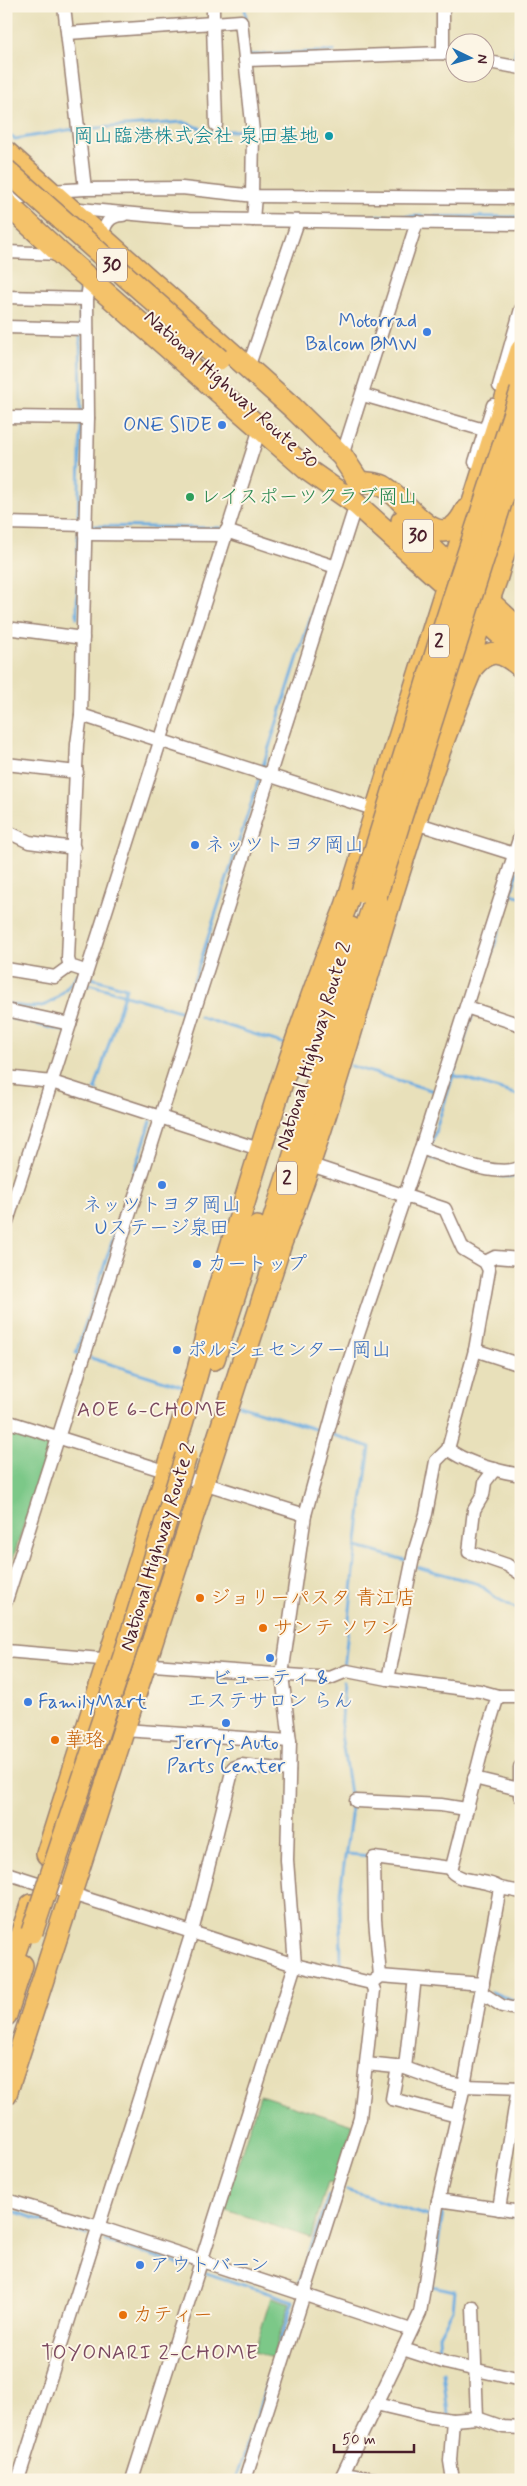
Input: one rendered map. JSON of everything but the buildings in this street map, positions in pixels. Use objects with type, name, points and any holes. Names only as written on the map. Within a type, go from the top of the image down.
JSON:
[{"type":"highway","points":[[6,152],[248,368],[342,456],[360,482],[382,486],[435,530],[452,529],[459,524],[478,485]]},
{"type":"highway","name":"National Highway Route 30","points":[[6,170],[214,364],[356,504],[486,608],[521,631]]},
{"type":"highway","name":"National Highway Route 30","points":[[6,189],[214,364],[360,482],[449,577]]},
{"type":"highway","points":[[6,202],[61,254],[84,294],[260,428],[309,471],[356,504]]},
{"type":"highway","points":[[6,1979],[38,1884],[168,1472],[199,1367],[213,1307],[262,1150],[318,976],[346,906],[521,351]]},
{"type":"highway","name":"National Highway Route 2","points":[[6,2058],[38,1934],[130,1638],[344,1002],[369,894],[444,627],[521,391]]},
{"type":"highway","name":"National Highway Route 2","points":[[192,1458],[219,1343],[521,440]]},
{"type":"highway","points":[[464,688],[486,608],[517,521],[521,495]]},
{"type":"highway","name":"National Highway Route 30","points":[[486,608],[521,653]]},
{"type":"highway","points":[[6,2110],[71,1893],[202,1484],[281,1243],[311,1166],[414,823],[472,668],[487,654],[503,654],[521,667]]},
{"type":"highway","points":[[281,1243],[290,1200],[329,1076],[344,1002]]},
{"type":"highway","points":[[199,1367],[213,1332],[241,1248],[257,1228]]},
{"type":"highway","name":"National Highway Route 2","points":[[6,2015],[38,1934]]},
{"type":"highway","points":[[6,2094],[33,2016]]},
{"type":"street","points":[[64,6],[71,33],[85,188]]},
{"type":"street","points":[[213,6],[216,125]]},
{"type":"street","points":[[443,6],[445,32]]},
{"type":"street","points":[[71,33],[242,21],[249,60],[253,132],[253,220]]},
{"type":"street","points":[[249,60],[444,51]]},
{"type":"street","points":[[494,63],[521,68]]},
{"type":"street","points":[[6,202],[50,191],[85,188],[182,188],[253,196],[521,198]]},
{"type":"street","points":[[6,202],[133,215],[253,220],[521,224]]},
{"type":"street","points":[[102,239],[105,226],[112,218],[133,215]]},
{"type":"street","points":[[248,368],[298,221]]},
{"type":"street","points":[[342,456],[417,222]]},
{"type":"street","points":[[6,252],[61,254]]},
{"type":"street","points":[[6,297],[84,294],[83,527],[79,637],[81,714],[73,772],[67,969]]},
{"type":"street","points":[[478,485],[472,472],[521,308]]},
{"type":"street","points":[[6,327],[83,329]]},
{"type":"street","points":[[363,395],[484,430]]},
{"type":"street","points":[[6,417],[84,418]]},
{"type":"street","points":[[6,1225],[84,974],[260,428]]},
{"type":"street","points":[[6,1601],[60,1437],[159,1118],[269,776],[330,565],[356,504]]},
{"type":"street","points":[[6,523],[226,533],[330,565]]},
{"type":"street","points":[[6,628],[79,637]]},
{"type":"street","points":[[81,714],[514,854]]},
{"type":"street","points":[[6,764],[73,772]]},
{"type":"street","points":[[6,831],[29,842],[70,848]]},
{"type":"street","points":[[132,2480],[295,1965],[287,1860],[290,1741],[282,1675],[305,1516],[340,1388],[404,1197],[426,1149],[438,1093],[471,1009],[521,833]]},
{"type":"street","points":[[6,969],[55,977],[67,969]]},
{"type":"street","points":[[67,969],[84,974]]},
{"type":"street","points":[[471,1009],[521,1025]]},
{"type":"street","points":[[6,1010],[68,1029]]},
{"type":"street","points":[[6,1077],[52,1082],[262,1150]]},
{"type":"street","points":[[426,1149],[484,1169],[512,1172],[520,1169]]},
{"type":"street","points":[[311,1166],[445,1209],[463,1249],[485,1262],[489,1270],[475,1350],[448,1448],[436,1461],[388,1679]]},
{"type":"street","points":[[485,1262],[495,1257],[521,1259]]},
{"type":"street","points":[[475,1350],[521,1365]]},
{"type":"street","points":[[6,1421],[305,1516]]},
{"type":"street","points":[[448,1448],[456,1455],[495,1470],[521,1475]]},
{"type":"street","points":[[495,1470],[485,1482],[483,1495],[474,1510],[469,1552],[507,1565],[521,1574]]},
{"type":"street","points":[[6,1651],[330,1678],[347,1670],[388,1679],[480,1691],[498,1696],[521,1696]]},
{"type":"street","points":[[498,1696],[474,1778],[451,1870],[456,1876],[521,1892]]},
{"type":"street","points":[[124,1730],[290,1741]]},
{"type":"street","points":[[18,2480],[192,1932],[234,1768],[241,1765],[289,1770]]},
{"type":"street","points":[[474,1778],[520,1793],[520,1767]]},
{"type":"street","points":[[356,1801],[441,1805],[466,1810]]},
{"type":"street","points":[[245,2480],[360,2118],[375,1980],[374,1858],[452,1868]]},
{"type":"street","points":[[6,1873],[295,1965],[375,1980],[483,1989],[502,2006],[521,2010]]},
{"type":"street","points":[[380,2480],[342,2477],[420,2313],[438,2200],[464,2086],[500,1888]]},
{"type":"street","points":[[414,1986],[401,2067],[392,2099],[457,2116]]},
{"type":"street","points":[[366,2064],[401,2067],[442,2081],[464,2086],[519,2088],[499,2209]]},
{"type":"street","points":[[6,2200],[99,2227],[200,2262],[411,2330]]},
{"type":"street","points":[[438,2200],[521,2212]]},
{"type":"street","points":[[473,2307],[477,2418]]},
{"type":"street","points":[[403,2350],[476,2371],[521,2380]]},
{"type":"street","points":[[376,2404],[406,2413],[450,2419],[477,2418],[503,2427],[521,2428]]},
{"type":"street","points":[[450,2419],[450,2461],[453,2480]]},
{"type":"green space","points":[[6,1428],[46,1441],[49,1447],[6,1580]]},
{"type":"green space","points":[[260,2095],[353,2125],[334,2183],[328,2182],[311,2238],[223,2209]]},
{"type":"green space","points":[[271,2297],[290,2303],[272,2358],[254,2352]]},
{"type":"waterway","points":[[245,6],[246,21]]},
{"type":"waterway","points":[[514,60],[521,22]]},
{"type":"waterway","points":[[250,55],[334,51]]},
{"type":"waterway","points":[[494,57],[521,61]]},
{"type":"waterway","points":[[82,126],[83,129],[183,122],[211,132],[248,130]]},
{"type":"waterway","points":[[6,134],[15,139],[74,129],[74,131]]},
{"type":"waterway","points":[[371,216],[521,217]]},
{"type":"waterway","points":[[79,286],[80,295]]},
{"type":"waterway","points":[[80,301],[80,325]]},
{"type":"waterway","points":[[80,331],[81,415]]},
{"type":"waterway","points":[[78,523],[81,421]]},
{"type":"waterway","points":[[89,526],[221,528]]},
{"type":"waterway","points":[[77,618],[78,529]]},
{"type":"waterway","points":[[263,766],[327,566]]},
{"type":"waterway","points":[[184,1012],[259,779]]},
{"type":"waterway","points":[[475,1007],[521,862]]},
{"type":"waterway","points":[[511,894],[521,897]]},
{"type":"waterway","points":[[6,1003],[30,1007],[40,1007],[48,1004],[62,993],[78,974]]},
{"type":"waterway","points":[[88,977],[126,988],[95,1089],[97,1090]]},
{"type":"waterway","points":[[88,986],[89,984],[186,1013]]},
{"type":"waterway","points":[[430,1148],[473,1013]]},
{"type":"waterway","points":[[6,1017],[64,1031]]},
{"type":"waterway","points":[[200,1017],[288,1045]]},
{"type":"waterway","points":[[351,1066],[434,1091]]},
{"type":"waterway","points":[[453,1075],[521,1096]]},
{"type":"waterway","points":[[78,1354],[76,1353],[151,1121]]},
{"type":"waterway","points":[[429,1154],[428,1157],[437,1160]]},
{"type":"waterway","points":[[501,1176],[521,1177]]},
{"type":"waterway","points":[[91,1358],[184,1387]]},
{"type":"waterway","points":[[239,1405],[324,1432]]},
{"type":"waterway","points":[[330,1434],[370,1447],[359,1523],[344,1668]]},
{"type":"waterway","points":[[357,1547],[409,1561]]},
{"type":"waterway","points":[[417,1567],[479,1584],[496,1598],[521,1611]]},
{"type":"waterway","points":[[344,1682],[341,1734],[350,1794],[351,1816],[340,1892],[341,1967],[368,1976]]},
{"type":"waterway","points":[[347,1854],[371,1856]]},
{"type":"waterway","points":[[492,1992],[520,2004]]},
{"type":"waterway","points":[[347,2190],[427,2216]]},
{"type":"waterway","points":[[299,2282],[329,2195]]},
{"type":"waterway","points":[[440,2351],[439,2335],[453,2309],[455,2291],[432,2286],[443,2211],[451,2208]]},
{"type":"waterway","points":[[6,2209],[87,2235]]},
{"type":"waterway","points":[[507,2216],[521,2218]]},
{"type":"waterway","points":[[105,2241],[188,2267]]},
{"type":"waterway","points":[[206,2273],[293,2301],[236,2480]]},
{"type":"waterway","points":[[443,2372],[448,2415]]},
{"type":"place","name":"岡山臨港株式会社 泉田基地","points":[[329,136]]},
{"type":"place","name":"Motorrad Balcom BMW","points":[[427,332]]},
{"type":"place","name":"ONE SIDE","points":[[222,425]]},
{"type":"place","name":"レイスポーツクラブ岡山","points":[[190,497]]},
{"type":"place","name":"ネッツトヨタ岡山","points":[[195,845]]},
{"type":"place","name":"ネッツトヨタ岡山 Uステージ泉田","points":[[162,1185]]},
{"type":"place","name":"カートップ","points":[[197,1264]]},
{"type":"place","name":"ポルシェセンター 岡山","points":[[177,1350]]},
{"type":"place","name":"ジョリーパスタ 青江店","points":[[200,1598]]},
{"type":"place","name":"サンテ ソワン","points":[[263,1628]]},
{"type":"place","name":"ビューティ & エステサロン らん","points":[[270,1658]]},
{"type":"place","name":"FamilyMart","points":[[28,1702]]},
{"type":"place","name":"Jerry's Auto Parts Center","points":[[226,1723]]},
{"type":"place","name":"華珞","points":[[55,1740]]},
{"type":"place","name":"アウトバーン","points":[[140,2265]]},
{"type":"place","name":"カティー","points":[[123,2315]]},
{"type":"district","name":"AOE 6-CHOME","points":[[152,1410]]},
{"type":"district","name":"TOYONARI 2-CHOME","points":[[150,2353]]}]
